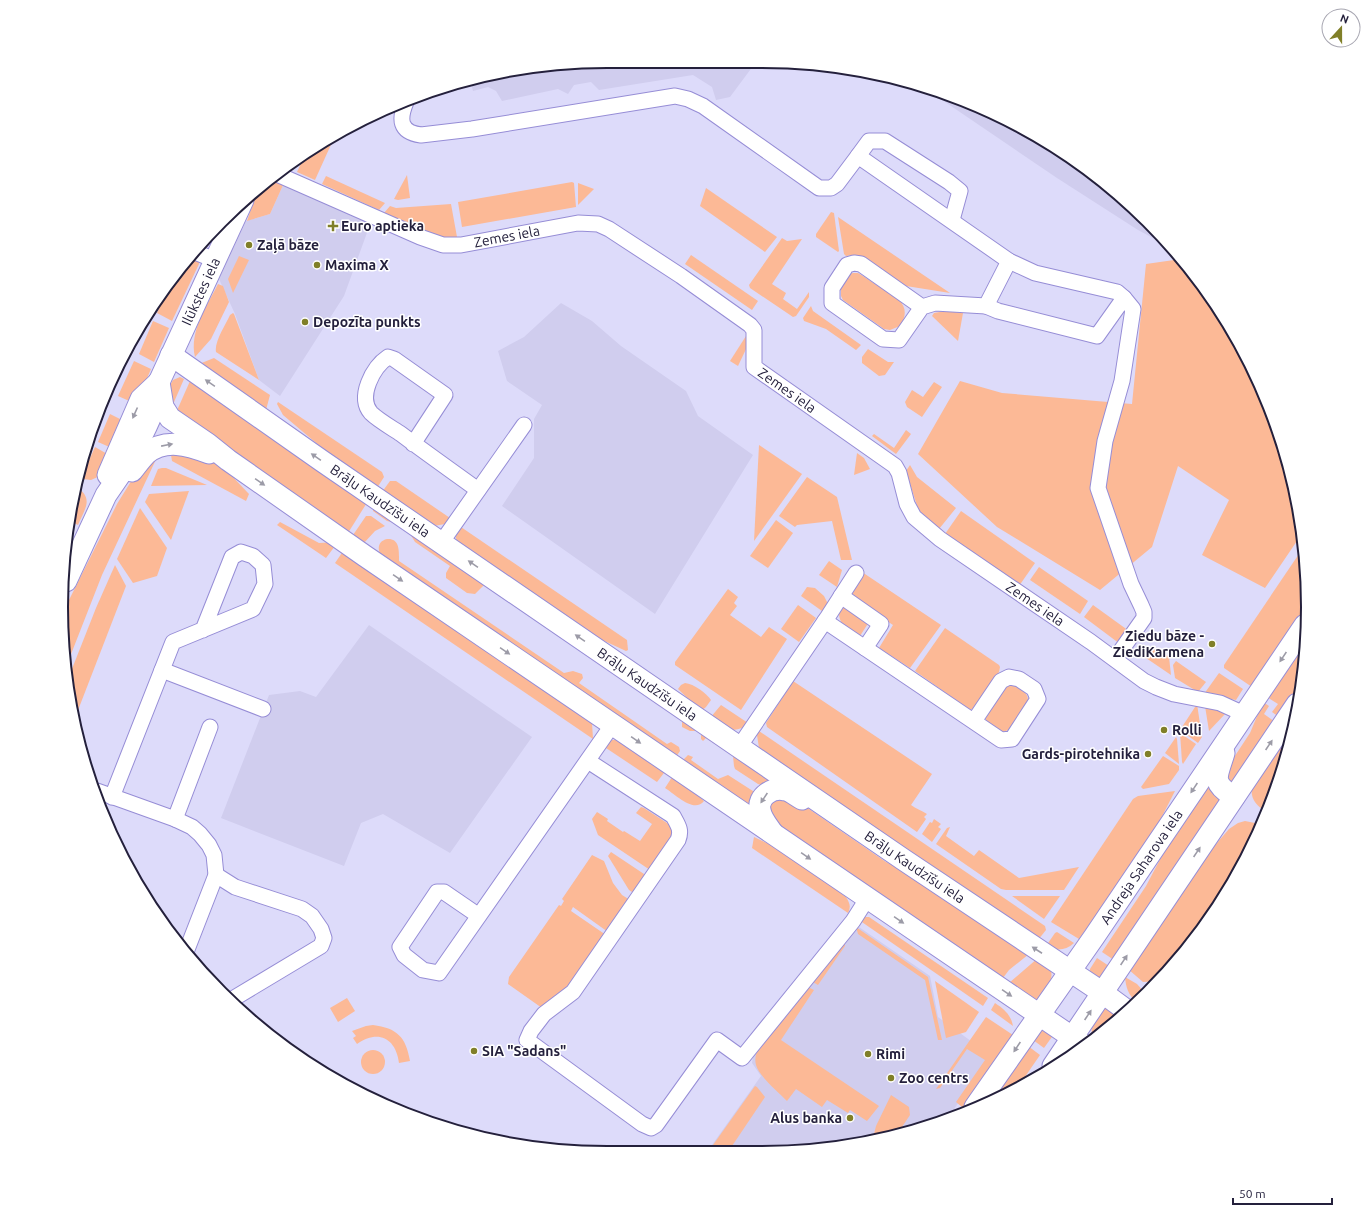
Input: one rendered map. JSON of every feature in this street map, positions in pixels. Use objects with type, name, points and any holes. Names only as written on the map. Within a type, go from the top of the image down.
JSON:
[{"type":"street","points":[[404,108],[401,119],[404,127],[413,134],[421,135],[472,129],[675,96],[688,99],[703,106],[819,188],[831,188],[837,184],[869,141],[885,141],[949,182],[960,191],[952,220]]},
{"type":"street","points":[[858,156],[1009,261],[1034,273],[1118,292],[1132,310],[1131,326],[1122,381],[1105,441],[1098,488],[1131,584],[1142,608],[1144,618],[1115,659]]},
{"type":"street","name":"Zemes iela","points":[[283,177],[369,215],[443,245],[461,245],[578,223],[598,224],[609,229],[681,276],[750,325],[754,330],[754,367],[895,466],[899,473],[907,504],[914,517],[940,539],[1115,659],[1144,681],[1174,694],[1220,703],[1244,714]]},
{"type":"street","name":"Ilūkstes iela","points":[[69,575],[106,495],[130,460],[146,427],[155,407],[159,382],[235,218]]},
{"type":"street","points":[[200,254],[215,260]]},
{"type":"street","points":[[986,306],[1009,261]]},
{"type":"street","points":[[922,307],[861,264],[854,263],[847,265],[832,288],[832,303],[883,339],[899,340],[922,307],[935,303],[986,306],[998,311],[1097,336],[1124,298]]},
{"type":"street","name":"Brāļu Kaudzīšu iela","points":[[171,356],[904,860],[1122,1007]]},
{"type":"street","points":[[413,444],[445,395],[394,359],[388,357],[383,361],[368,383],[365,395],[366,404],[371,412],[413,444],[478,490]]},
{"type":"street","points":[[159,382],[163,407],[170,418],[208,444],[228,460],[365,556],[1079,1042],[1103,993],[1291,713]]},
{"type":"street","points":[[441,543],[524,425]]},
{"type":"street","points":[[106,495],[126,478],[145,454],[158,447],[171,444],[186,445],[228,460]]},
{"type":"street","points":[[112,797],[173,642],[203,630],[253,609],[265,584],[263,565],[253,556],[241,552],[232,558],[203,630]]},
{"type":"street","points":[[739,747],[856,573]]},
{"type":"street","points":[[841,596],[881,624],[865,648]]},
{"type":"street","points":[[825,621],[974,721]]},
{"type":"street","name":"Andreja Saharova iela","points":[[980,1099],[1070,971],[1300,632]]},
{"type":"street","points":[[162,670],[263,709]]},
{"type":"street","points":[[479,916],[444,892],[437,892],[400,947],[404,955],[423,970],[439,973],[588,761],[613,724]]},
{"type":"street","points":[[175,819],[210,727]]},
{"type":"street","points":[[1231,734],[1217,776],[1218,784],[1223,791],[1234,797]]},
{"type":"street","points":[[588,761],[673,816],[680,828],[680,834],[678,840],[573,992],[544,1014],[531,1031],[527,1040],[642,1124],[651,1128],[656,1125],[717,1040],[742,1058],[849,925],[867,898]]},
{"type":"street","points":[[774,834],[762,816],[760,811],[760,802],[764,795],[768,792],[780,789],[786,790],[884,854],[893,858],[904,860]]},
{"type":"street","points":[[102,793],[175,819],[192,827],[200,834],[214,855],[216,875],[188,946]]},
{"type":"street","points":[[216,875],[235,888],[302,909],[312,916],[321,929],[324,938],[321,946],[236,997]]},
{"type":"shaded area","points":[[752,68],[730,97],[716,100],[712,87],[693,75],[599,90],[591,82],[574,85],[568,94],[558,89],[502,101],[496,91],[488,87],[473,91],[471,85],[502,78],[572,69]]},
{"type":"shaded area","points":[[941,99],[968,109],[1032,140],[1090,179],[1117,202],[1154,237],[1138,230],[1057,178]]},
{"type":"shaded area","points":[[331,144],[315,180],[297,172],[301,164]]},
{"type":"shaded area","points":[[407,175],[410,198],[398,200],[394,199]]},
{"type":"shaded area","points":[[326,176],[385,203],[379,210],[322,184]]},
{"type":"shaded area","points":[[276,181],[284,183],[270,214],[247,221],[253,202]]},
{"type":"shaded area","points":[[572,182],[574,183],[576,207],[462,227],[458,202]]},
{"type":"shaded area","points":[[284,183],[372,219],[344,296],[280,396],[259,380],[235,314],[219,279],[246,221],[270,214]]},
{"type":"shaded area","points":[[578,183],[594,189],[578,205]]},
{"type":"shaded area","points":[[706,188],[777,237],[765,252],[700,206]]},
{"type":"shaded area","points":[[451,204],[457,237],[442,238],[384,213],[390,206],[396,208]]},
{"type":"shaded area","points":[[831,212],[834,213],[838,252],[816,237],[816,234]]},
{"type":"shaded area","points":[[838,217],[950,293],[906,286],[863,257],[853,255],[846,256],[844,254]]},
{"type":"shaded area","points":[[782,238],[787,241],[802,239],[772,284],[786,293],[783,299],[797,309],[809,292],[809,297],[796,316],[793,317],[750,288],[749,285]]},
{"type":"shaded area","points":[[691,255],[758,301],[752,310],[685,264]]},
{"type":"shaded area","points":[[239,256],[249,260],[233,293],[228,279]]},
{"type":"shaded area","points":[[197,258],[199,260],[199,264],[172,321],[157,313],[179,279]]},
{"type":"shaded area","points":[[1174,260],[1190,279],[1229,338],[1260,401],[1283,467],[1291,502],[1297,542],[1265,588],[1202,555],[1229,500],[1178,466],[1152,547],[1100,590],[997,527],[918,454],[960,381],[1002,393],[1132,404],[1146,264]]},
{"type":"shaded area","points":[[858,273],[902,303],[905,313],[904,319],[900,326],[890,330],[884,329],[843,300],[841,296],[841,284],[849,274]]},
{"type":"shaded area","points":[[218,284],[223,286],[229,302],[211,339],[195,357],[194,347],[197,328],[204,310]]},
{"type":"shaded area","points":[[561,303],[592,321],[621,346],[686,391],[698,416],[753,455],[655,614],[502,506],[534,458],[534,419],[542,405],[507,381],[498,351],[524,337]]},
{"type":"shaded area","points":[[811,306],[813,311],[861,345],[856,350],[826,329],[804,321],[803,318]]},
{"type":"shaded area","points":[[945,311],[963,313],[958,341],[932,316],[934,313]]},
{"type":"shaded area","points":[[233,313],[259,380],[216,352],[218,338],[230,315]]},
{"type":"shaded area","points":[[153,321],[169,328],[154,362],[139,354]]},
{"type":"shaded area","points":[[746,336],[748,345],[738,366],[730,361]]},
{"type":"shaded area","points":[[868,349],[888,362],[894,362],[885,375],[879,376],[862,363],[862,357]]},
{"type":"shaded area","points":[[214,358],[270,395],[266,410],[199,364]]},
{"type":"shaded area","points":[[134,361],[151,369],[136,404],[118,396]]},
{"type":"shaded area","points":[[180,377],[184,379],[171,409],[168,389],[173,380]]},
{"type":"shaded area","points":[[190,381],[368,501],[348,533],[175,415]]},
{"type":"shaded area","points":[[934,382],[942,387],[922,417],[907,407],[905,402],[912,390],[923,397]]},
{"type":"shaded area","points":[[278,402],[382,472],[384,477],[377,488],[347,469],[283,415],[277,404]]},
{"type":"shaded area","points":[[110,414],[126,422],[114,449],[98,442]]},
{"type":"shaded area","points":[[906,430],[911,434],[896,454],[872,436],[874,434],[894,448]]},
{"type":"shaded area","points":[[759,445],[802,474],[754,541]]},
{"type":"shaded area","points":[[95,447],[109,455],[100,476],[91,480],[83,479],[86,467]]},
{"type":"shaded area","points":[[170,449],[215,462],[228,472],[249,494],[246,501],[172,461]]},
{"type":"shaded area","points":[[159,453],[102,575],[71,655],[68,602],[117,504],[143,462]]},
{"type":"shaded area","points":[[857,453],[864,458],[870,469],[854,475]]},
{"type":"shaded area","points":[[910,465],[917,477],[956,508],[939,529],[919,512],[906,471]]},
{"type":"shaded area","points":[[166,468],[207,485],[151,486],[158,469]]},
{"type":"shaded area","points":[[807,477],[837,497],[852,560],[841,560],[832,521],[797,525],[795,527],[779,516]]},
{"type":"shaded area","points":[[390,481],[396,481],[450,518],[445,524],[434,526],[382,492]]},
{"type":"shaded area","points":[[81,490],[87,500],[78,525],[75,523]]},
{"type":"shaded area","points":[[189,491],[171,540],[145,502],[149,494]]},
{"type":"shaded area","points":[[373,505],[697,725],[695,731],[690,731],[682,727],[682,721],[484,585],[475,594],[467,593],[446,578],[446,573],[450,566],[415,542],[407,529],[399,524],[387,521],[373,511]]},
{"type":"shaded area","points":[[140,508],[167,548],[157,576],[133,583],[117,559]]},
{"type":"shaded area","points":[[961,511],[1035,563],[1019,586],[945,534]]},
{"type":"shaded area","points":[[366,516],[371,516],[385,526],[375,531],[364,543],[353,535]]},
{"type":"shaded area","points":[[776,520],[793,533],[768,568],[750,556]]},
{"type":"shaded area","points":[[280,522],[319,543],[338,542],[326,558],[277,525]]},
{"type":"shaded area","points":[[458,525],[627,640],[628,650],[626,651],[598,638],[458,545],[456,540],[456,530]]},
{"type":"shaded area","points":[[387,539],[391,539],[397,543],[399,549],[399,561],[564,673],[573,671],[582,674],[583,678],[579,683],[667,744],[671,742],[679,747],[680,751],[676,757],[381,556],[379,551],[380,543]]},
{"type":"shaded area","points":[[346,547],[592,723],[593,739],[335,563]]},
{"type":"shaded area","points":[[1298,555],[1301,616],[1252,687],[1224,668],[1224,665]]},
{"type":"shaded area","points":[[829,561],[842,570],[837,587],[819,575]]},
{"type":"shaded area","points":[[115,565],[126,586],[78,711],[72,669]]},
{"type":"shaded area","points":[[1039,567],[1088,601],[1080,614],[1030,580]]},
{"type":"shaded area","points":[[862,572],[941,625],[910,668],[879,648],[893,625],[848,595]]},
{"type":"shaded area","points":[[807,587],[815,588],[824,596],[828,604],[822,611],[801,596]]},
{"type":"shaded area","points":[[728,589],[738,597],[734,603],[737,606],[730,615],[761,637],[769,627],[787,639],[741,710],[675,665],[675,662]]},
{"type":"shaded area","points":[[798,605],[816,618],[799,642],[781,629]]},
{"type":"shaded area","points":[[1093,605],[1129,631],[1120,644],[1084,617]]},
{"type":"shaded area","points":[[844,607],[869,622],[860,636],[849,630],[841,621],[839,613]]},
{"type":"shaded area","points":[[369,625],[532,737],[450,853],[383,814],[361,823],[344,866],[221,818],[269,695],[300,691],[316,697]]},
{"type":"shaded area","points":[[945,628],[1000,667],[999,672],[974,708],[970,710],[915,671]]},
{"type":"shaded area","points":[[1154,647],[1169,657],[1171,675],[1146,658]]},
{"type":"shaded area","points":[[1299,650],[1293,696],[1279,717],[1272,712],[1278,704],[1267,697]]},
{"type":"shaded area","points":[[1176,661],[1206,682],[1198,692],[1175,678],[1173,665]]},
{"type":"shaded area","points":[[1219,673],[1243,689],[1236,700],[1204,694]]},
{"type":"shaded area","points":[[793,681],[932,774],[911,805],[927,814],[924,817],[926,819],[917,832],[767,727],[766,723]]},
{"type":"shaded area","points":[[685,683],[700,689],[711,700],[701,711],[678,689]]},
{"type":"shaded area","points":[[1014,684],[1025,692],[1028,697],[1028,702],[1025,708],[1012,726],[1006,731],[999,731],[988,726],[986,713],[1007,685]]},
{"type":"shaded area","points":[[1263,702],[1269,706],[1264,714],[1275,722],[1232,785],[1223,774],[1250,733]]},
{"type":"shaded area","points":[[1197,704],[1202,737],[1198,743],[1180,730]]},
{"type":"shaded area","points":[[721,705],[748,723],[743,727],[734,730],[724,727],[710,718]]},
{"type":"shaded area","points":[[1205,706],[1220,709],[1225,714],[1209,731]]},
{"type":"shaded area","points":[[704,730],[780,782],[764,786],[758,784],[735,769],[733,756],[706,738],[703,741],[701,739],[701,734]]},
{"type":"shaded area","points":[[759,731],[1045,926],[1046,930],[1038,940],[759,748],[757,735]]},
{"type":"shaded area","points":[[1180,733],[1196,744],[1183,764],[1182,762]]},
{"type":"shaded area","points":[[1176,737],[1177,739],[1179,764],[1165,753]]},
{"type":"shaded area","points":[[1285,738],[1262,809],[1254,801],[1252,786]]},
{"type":"shaded area","points":[[621,739],[667,769],[657,782],[603,746],[612,740]]},
{"type":"shaded area","points":[[688,755],[693,757],[691,760],[718,779],[728,775],[756,793],[751,806],[682,761]]},
{"type":"shaded area","points":[[1163,756],[1179,766],[1179,770],[1169,784],[1143,789],[1141,787]]},
{"type":"shaded area","points":[[674,774],[704,801],[695,805],[684,802],[665,788]]},
{"type":"shaded area","points":[[1209,780],[1221,801],[1114,960],[1102,952],[1146,886],[1174,833]]},
{"type":"shaded area","points":[[1175,791],[1153,834],[1079,939],[1051,922],[1133,799],[1138,796]]},
{"type":"shaded area","points":[[775,798],[796,800],[886,862],[920,878],[1029,954],[1009,970],[1003,978],[771,821],[768,806]]},
{"type":"shaded area","points":[[641,807],[672,827],[673,836],[650,870],[598,835],[592,819],[597,812],[623,832],[624,831],[640,841],[652,824],[636,813]]},
{"type":"shaded area","points":[[934,819],[941,824],[938,827],[941,829],[932,842],[922,834],[930,822],[932,823]]},
{"type":"shaded area","points":[[1245,821],[1255,823],[1229,876],[1190,935],[1149,982],[1143,982],[1128,969],[1203,859],[1229,829],[1238,823]]},
{"type":"shaded area","points":[[950,827],[946,836],[974,856],[979,850],[1019,878],[1079,867],[1064,890],[1001,889],[936,844],[947,828]]},
{"type":"shaded area","points":[[754,837],[783,851],[846,897],[850,905],[848,913],[752,848]]},
{"type":"shaded area","points":[[611,852],[647,876],[635,894],[629,890],[608,856]]},
{"type":"shaded area","points":[[592,855],[604,861],[613,883],[622,895],[630,900],[608,932],[573,907],[571,911],[606,935],[570,987],[542,1008],[508,984],[509,977],[559,905],[561,906],[564,901],[562,899]]},
{"type":"shaded area","points":[[1012,896],[1060,896],[1044,919]]},
{"type":"shaded area","points":[[864,917],[869,917],[988,998],[983,1006],[859,920]]},
{"type":"shaded area","points":[[856,925],[930,976],[938,1017],[990,1055],[953,1110],[902,1128],[867,1136],[797,1145],[711,1146],[761,1076],[752,1063],[754,1051]]},
{"type":"shaded area","points":[[856,927],[928,977],[942,1040],[938,1040],[925,980],[858,934]]},
{"type":"shaded area","points":[[1057,932],[1074,943],[1064,949],[1053,949],[1046,946]]},
{"type":"shaded area","points":[[845,943],[845,946],[818,985],[811,981],[843,944]]},
{"type":"shaded area","points":[[1038,958],[1050,969],[1051,977],[1048,986],[1038,1002],[1009,983]]},
{"type":"shaded area","points":[[1097,958],[1109,966],[1100,981],[1090,973],[1090,969]]},
{"type":"shaded area","points":[[1125,977],[1137,984],[1142,989],[1133,998],[1126,984]]},
{"type":"shaded area","points":[[935,981],[979,1012],[966,1032],[946,1038]]},
{"type":"shaded area","points":[[808,987],[814,990],[781,1040],[879,1106],[867,1121],[850,1110],[848,1113],[827,1100],[822,1107],[796,1089],[787,1101],[769,1084],[756,1065],[755,1060],[758,1046]]},
{"type":"shaded area","points":[[347,998],[355,1011],[338,1022],[330,1008]]},
{"type":"shaded area","points":[[995,1003],[1007,1013],[1013,1026],[991,1010]]},
{"type":"shaded area","points":[[1104,1006],[1115,1014],[1092,1033],[1092,1026]]},
{"type":"shaded area","points":[[986,1017],[1013,1035],[968,1104],[962,1107],[956,1102],[985,1060],[967,1049],[940,1088],[936,1089]]},
{"type":"shaded area","points":[[373,1025],[381,1026],[394,1031],[399,1035],[406,1046],[410,1061],[399,1063],[394,1047],[385,1038],[372,1037],[357,1044],[353,1038],[356,1036],[352,1031]]},
{"type":"shaded area","points":[[1042,1026],[1054,1034],[1044,1048],[1033,1040]]},
{"type":"shaded area","points":[[1028,1046],[1040,1055],[1024,1078],[997,1091]]},
{"type":"shaded area","points":[[373,1050],[382,1053],[385,1062],[382,1071],[373,1074],[364,1071],[361,1062],[364,1053]]},
{"type":"shaded area","points":[[755,1086],[757,1087],[765,1097],[732,1146],[712,1146]]},
{"type":"shaded area","points":[[891,1095],[909,1107],[910,1115],[901,1128],[874,1134],[876,1126]]},
{"type":"place","name":"Euro aptieka","points":[[333,226]]},
{"type":"place","name":"Zaļā bāze","points":[[249,245]]},
{"type":"place","name":"Maxima X","points":[[317,265]]},
{"type":"place","name":"Depozīta punkts","points":[[305,322]]},
{"type":"place","name":"Ziedu bāze - ZiediKarmena","points":[[1212,644]]},
{"type":"place","name":"Rolli","points":[[1164,730]]},
{"type":"place","name":"Gards-pirotehnika","points":[[1148,754]]},
{"type":"place","name":"SIA \"Sadans\"","points":[[474,1051]]},
{"type":"place","name":"Rimi","points":[[868,1054]]},
{"type":"place","name":"Zoo centrs","points":[[891,1078]]},
{"type":"place","name":"Alus banka","points":[[850,1118]]}]
